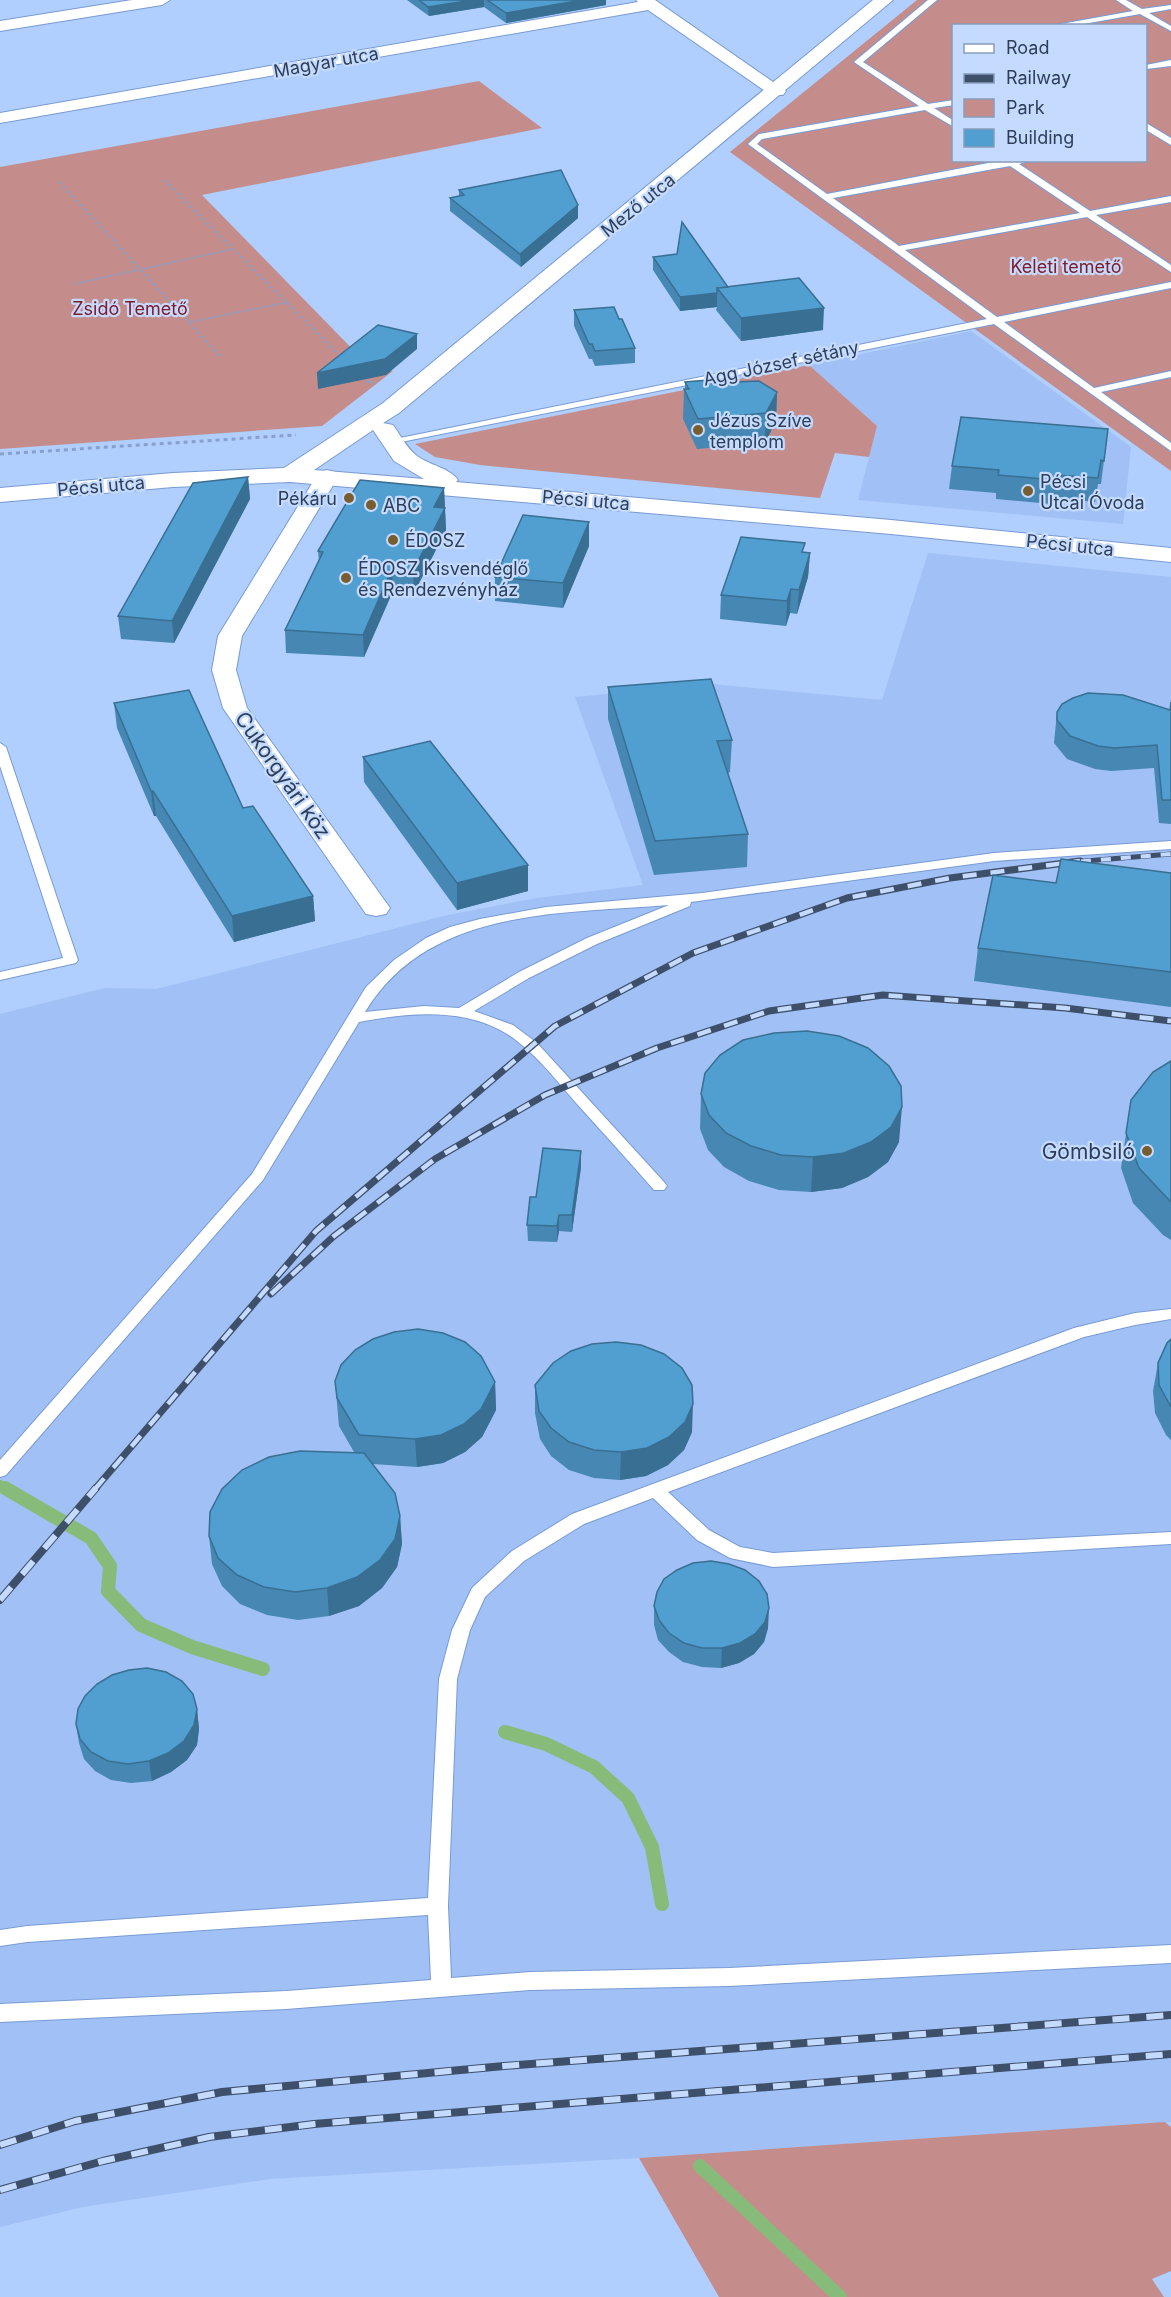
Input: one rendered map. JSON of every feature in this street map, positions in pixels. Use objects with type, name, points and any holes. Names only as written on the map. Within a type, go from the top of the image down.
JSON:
[{"type":"street","points":[[47,0],[62,16]]},
{"type":"street","points":[[0,26],[162,0]]},
{"type":"street","name":"Mező utca","points":[[290,475],[391,408],[777,91],[884,0]]},
{"type":"street","points":[[648,2],[777,91]]},
{"type":"street","name":"Magyar utca","points":[[0,118],[648,2]]},
{"type":"street","points":[[391,408],[388,437],[402,457],[420,470],[470,490]]},
{"type":"street","points":[[327,477],[388,437]]},
{"type":"street","name":"Pécsi utca","points":[[0,495],[162,481],[290,475],[1171,555]]},
{"type":"street","name":"Cukorgyári köz","points":[[327,477],[230,636],[224,670],[235,708],[376,908]]},
{"type":"lane","points":[[933,0],[858,62],[952,124]]},
{"type":"lane","points":[[1120,0],[1171,29]]},
{"type":"lane","points":[[1066,24],[1171,7]]},
{"type":"lane","points":[[1147,67],[1171,63]]},
{"type":"lane","points":[[952,102],[759,137],[752,144],[1171,448]]},
{"type":"lane","points":[[1147,126],[1166,136],[1171,142]]},
{"type":"lane","points":[[1147,139],[1166,136]]},
{"type":"lane","points":[[825,196],[1010,162],[1171,268]]},
{"type":"lane","points":[[897,249],[1171,199]]},
{"type":"lane","name":"Agg József sétány","points":[[388,437],[1171,285]]},
{"type":"lane","points":[[1093,391],[1171,374]]},
{"type":"lane","points":[[0,747],[71,960],[0,976]]},
{"type":"lane","points":[[6,1465],[258,1177],[371,990],[391,968],[417,948],[452,931],[493,919],[547,910],[699,897],[833,877],[997,857],[1171,844]]},
{"type":"lane","points":[[462,1012],[524,975],[592,941],[699,897]]},
{"type":"lane","points":[[352,1019],[393,1011],[426,1010],[462,1012],[497,1023],[520,1037],[552,1066],[659,1186]]},
{"type":"lane","points":[[441,1989],[438,1906],[448,1679],[461,1630],[478,1593],[518,1556],[579,1519],[1080,1332],[1135,1319],[1171,1314]]},
{"type":"lane","points":[[655,1490],[703,1535],[736,1553],[773,1560],[1171,1538]]},
{"type":"lane","points":[[0,1938],[27,1934],[438,1906]]},
{"type":"lane","points":[[0,2013],[274,2001],[530,1981],[729,1977],[1171,1954]]},
{"type":"path","points":[[164,180],[341,357]]},
{"type":"path","points":[[59,182],[221,357]]},
{"type":"path","points":[[74,284],[234,249]]},
{"type":"path","points":[[189,322],[288,302]]},
{"type":"path","points":[[356,373],[364,381],[377,383]]},
{"type":"path","points":[[0,454],[296,435]]},
{"type":"shaded area","points":[[971,331],[1131,447],[1123,524],[858,500],[877,426],[809,365]]},
{"type":"shaded area","points":[[928,553],[1171,577],[1171,2122],[639,2158],[270,2179],[83,2207],[0,2227],[0,1014],[105,988],[156,989],[448,915],[537,898],[643,885],[575,697],[712,684],[882,700]]},
{"type":"green space","name":"Keleti temető","points":[[917,0],[1171,0],[1171,471],[730,152]]},
{"type":"green space","name":"Zsidó Temető","points":[[479,81],[542,128],[202,195],[369,366],[393,371],[322,426],[0,449],[0,167]]},
{"type":"green space","points":[[809,365],[877,426],[869,457],[835,453],[820,498],[480,465],[435,457],[415,444]]},
{"type":"green space","points":[[1165,2122],[1171,2127],[1171,2271],[1152,2279],[1164,2297],[719,2297],[639,2158]]},
{"type":"building","points":[[419,0],[472,0],[428,7]]},
{"type":"building","points":[[487,0],[582,0],[506,13]]},
{"type":"building","points":[[561,170],[578,205],[520,254],[450,198],[464,195],[459,190]]},
{"type":"building","points":[[682,222],[728,287],[717,288],[717,293],[680,297],[653,257],[677,254]]},
{"type":"building","points":[[799,278],[824,308],[741,318],[717,288]]},
{"type":"building","points":[[614,307],[635,348],[595,351],[592,344],[589,344],[574,310]]},
{"type":"building","points":[[378,325],[417,334],[385,359],[317,373]]},
{"type":"building","points":[[732,378],[734,382],[759,381],[777,392],[766,413],[698,419],[684,389],[689,389],[685,382]]},
{"type":"building","points":[[961,417],[1108,429],[1104,461],[1101,460],[1098,478],[1055,475],[1054,480],[998,475],[999,470],[952,466]]},
{"type":"building","points":[[248,477],[172,621],[118,616],[193,483]]},
{"type":"building","points":[[360,480],[444,488],[434,507],[445,508],[413,571],[392,569],[363,635],[285,630],[323,552],[318,551]]},
{"type":"building","points":[[523,515],[589,522],[563,583],[495,577]]},
{"type":"building","points":[[741,537],[805,543],[802,552],[810,553],[799,590],[791,589],[787,601],[721,595]]},
{"type":"building","points":[[711,679],[732,740],[717,741],[748,834],[655,841],[608,687]]},
{"type":"building","points":[[189,690],[243,808],[253,806],[313,896],[232,916],[151,791],[114,703]]},
{"type":"building","points":[[1088,693],[1123,695],[1170,710],[1171,702],[1171,800],[1162,800],[1157,745],[1114,748],[1098,746],[1070,736],[1057,720],[1057,712],[1062,704]]},
{"type":"building","points":[[430,741],[528,865],[457,883],[363,757]]},
{"type":"building","points":[[1061,859],[1171,873],[1171,972],[978,948],[993,875],[1056,883]]},
{"type":"building","points":[[807,1031],[839,1036],[868,1048],[889,1066],[901,1086],[902,1107],[891,1127],[871,1142],[844,1153],[813,1157],[781,1155],[751,1146],[726,1133],[709,1115],[701,1094],[705,1073],[720,1055],[743,1040],[774,1033]]},
{"type":"building","points":[[1171,1061],[1171,1202],[1139,1168],[1126,1133],[1131,1100],[1153,1072]]},
{"type":"building","points":[[543,1148],[581,1151],[572,1215],[559,1215],[557,1226],[527,1225],[530,1197],[536,1197]]},
{"type":"building","points":[[418,1329],[443,1333],[465,1342],[481,1356],[495,1382],[481,1409],[464,1424],[441,1435],[415,1439],[359,1435],[337,1398],[335,1381],[341,1365],[355,1350],[373,1339],[394,1332]]},
{"type":"building","points":[[1171,1339],[1171,1407],[1159,1385],[1158,1363]]},
{"type":"building","points":[[616,1342],[641,1345],[664,1354],[682,1368],[692,1385],[693,1404],[685,1422],[669,1437],[647,1448],[621,1452],[594,1450],[569,1442],[551,1428],[539,1411],[535,1385],[553,1363],[571,1351],[592,1344]]},
{"type":"building","points":[[300,1451],[364,1453],[395,1493],[400,1516],[395,1539],[380,1560],[357,1577],[327,1588],[295,1592],[264,1587],[237,1575],[218,1558],[209,1536],[210,1512],[222,1489],[242,1470],[269,1457]]},
{"type":"building","points":[[711,1561],[745,1570],[759,1581],[767,1594],[769,1608],[765,1622],[755,1634],[740,1643],[722,1648],[702,1648],[684,1643],[669,1633],[659,1620],[654,1606],[657,1592],[664,1579],[693,1563]]},
{"type":"building","points":[[147,1668],[166,1672],[182,1681],[193,1694],[197,1709],[194,1725],[184,1741],[168,1753],[149,1761],[128,1764],[108,1761],[91,1752],[80,1739],[76,1724],[78,1709],[85,1696],[97,1684],[112,1675]]},
{"type":"waterway","points":[[0,1485],[7,1489]]},
{"type":"waterway","points":[[5,1488],[91,1538],[110,1566],[108,1591],[141,1625],[192,1647],[263,1669]]},
{"type":"waterway","points":[[505,1732],[546,1744],[594,1767],[628,1798],[652,1847],[662,1904]]},
{"type":"waterway","points":[[700,2166],[840,2297]]},
{"type":"railway","points":[[1071,862],[1171,854]]},
{"type":"railway","points":[[1071,862],[1080,861]]},
{"type":"railway","points":[[95,1489],[316,1231],[555,1026],[693,953],[847,898],[950,878],[1071,862]]},
{"type":"railway","points":[[1061,863],[1071,862]]},
{"type":"railway","points":[[271,1294],[334,1236],[435,1159],[545,1095],[657,1048],[769,1011],[883,995],[1065,1008],[1171,1021]]},
{"type":"railway","points":[[0,1600],[96,1488]]},
{"type":"railway","points":[[0,2145],[75,2121],[222,2092],[504,2066],[1171,2015]]},
{"type":"railway","points":[[0,2190],[103,2161],[209,2137],[314,2124],[1171,2054]]},
{"type":"place","name":"Jézus Szíve templom","points":[[698,430]]},
{"type":"place","name":"Pécsi Utcai Óvoda","points":[[1028,491]]},
{"type":"place","name":"Pékáru","points":[[349,498]]},
{"type":"place","name":"ABC","points":[[371,505]]},
{"type":"place","name":"ÉDOSZ","points":[[393,540]]},
{"type":"place","name":"ÉDOSZ Kisvendéglő és Rendezvényház","points":[[346,578]]},
{"type":"place","name":"Gömbsiló","points":[[1147,1151]]}]
